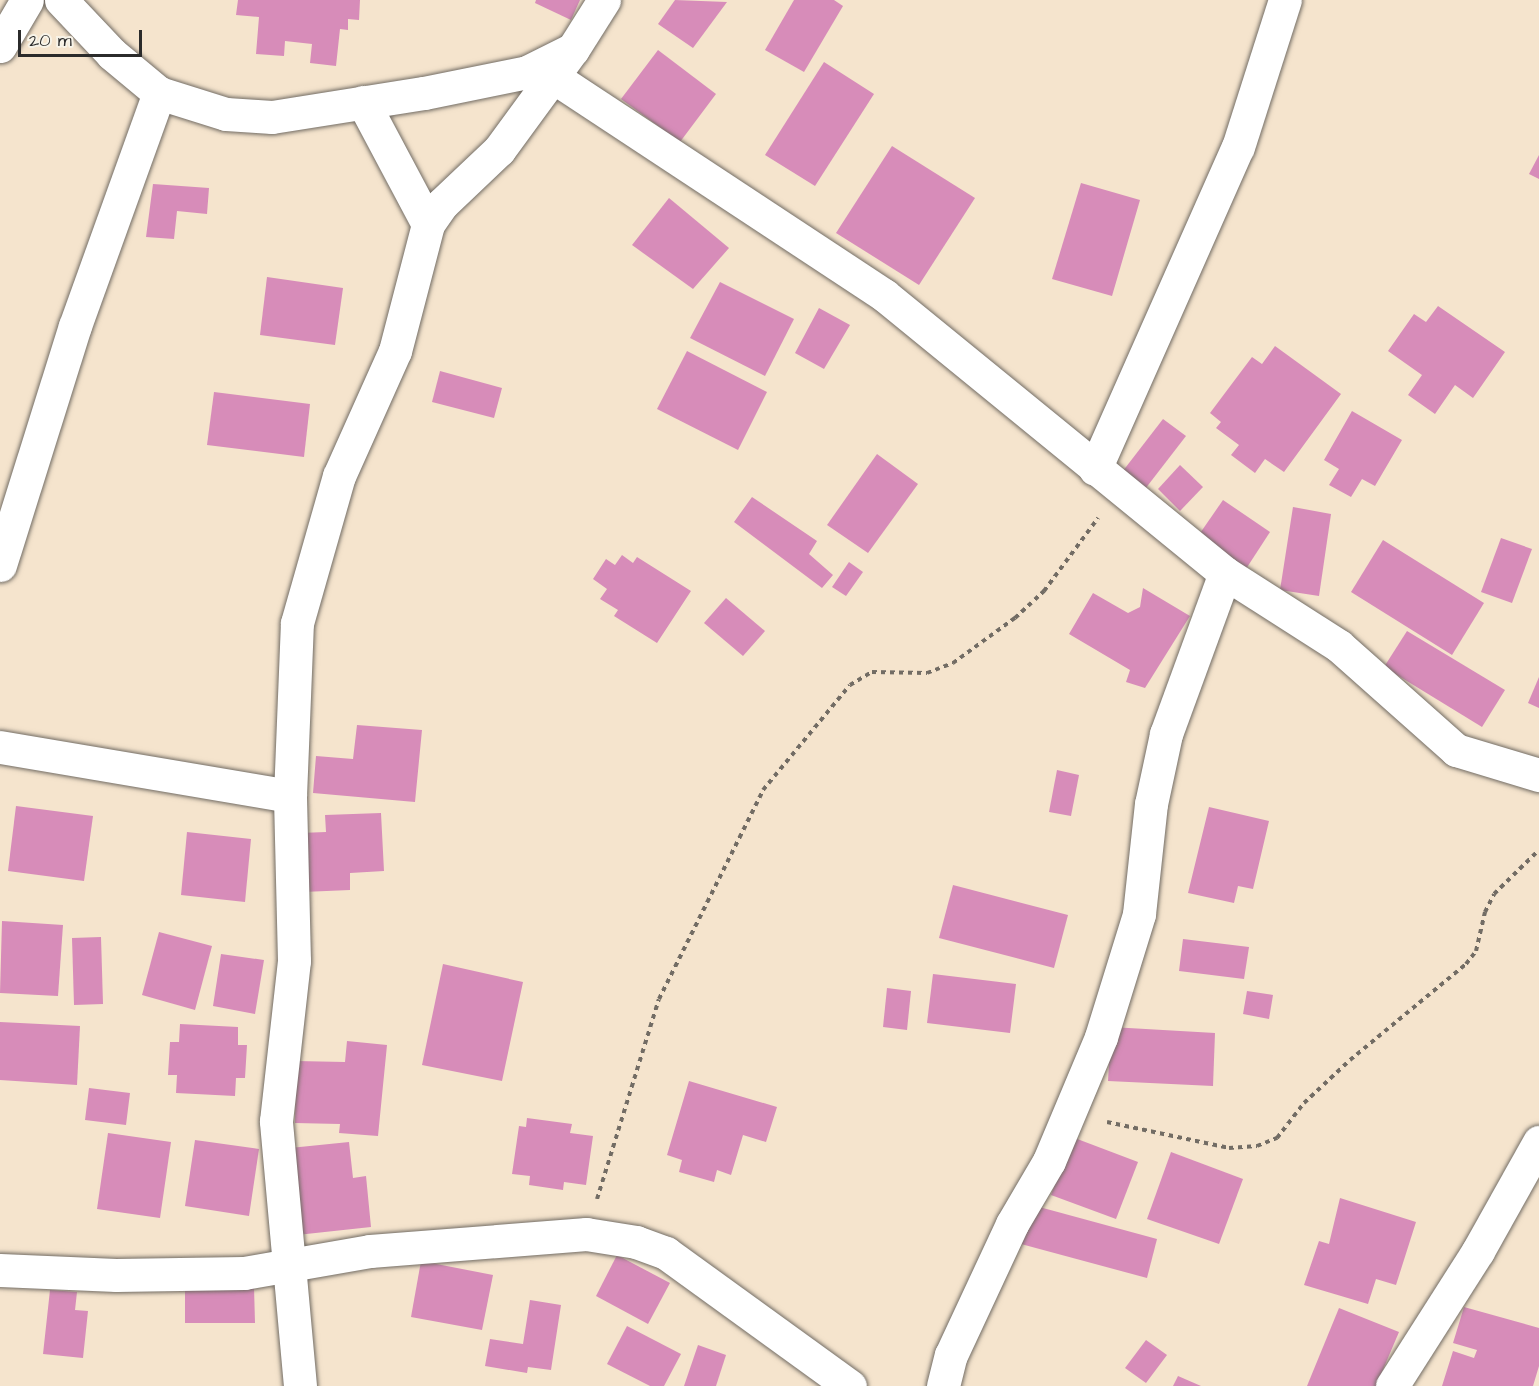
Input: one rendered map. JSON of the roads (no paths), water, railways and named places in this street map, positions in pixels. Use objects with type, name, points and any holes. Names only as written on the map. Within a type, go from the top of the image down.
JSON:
[{"type":"street","points":[[0,46],[27,0]]},
{"type":"street","points":[[61,0],[112,54],[159,93],[226,114],[272,117],[527,72],[573,49]]},
{"type":"street","points":[[300,1386],[276,1121],[294,961],[290,795],[294,663],[302,602],[339,476],[395,351],[428,224],[442,204],[499,150],[573,49],[604,0]]},
{"type":"street","points":[[1107,478],[1231,164],[1285,0]]},
{"type":"street","points":[[552,76],[884,296],[1225,573],[1339,646],[1456,750],[1539,776]]},
{"type":"street","points":[[0,565],[75,326],[159,93]]},
{"type":"street","points":[[363,102],[428,224]]},
{"type":"street","points":[[943,1386],[951,1355],[984,1284],[1070,1114],[1101,1037],[1139,914],[1151,804],[1166,734],[1225,573]]},
{"type":"street","points":[[0,747],[290,795]]},
{"type":"street","points":[[1392,1386],[1478,1251],[1539,1142]]},
{"type":"street","points":[[0,1270],[128,1275],[244,1273],[370,1251],[586,1234],[636,1242],[666,1253],[850,1386]]}]
